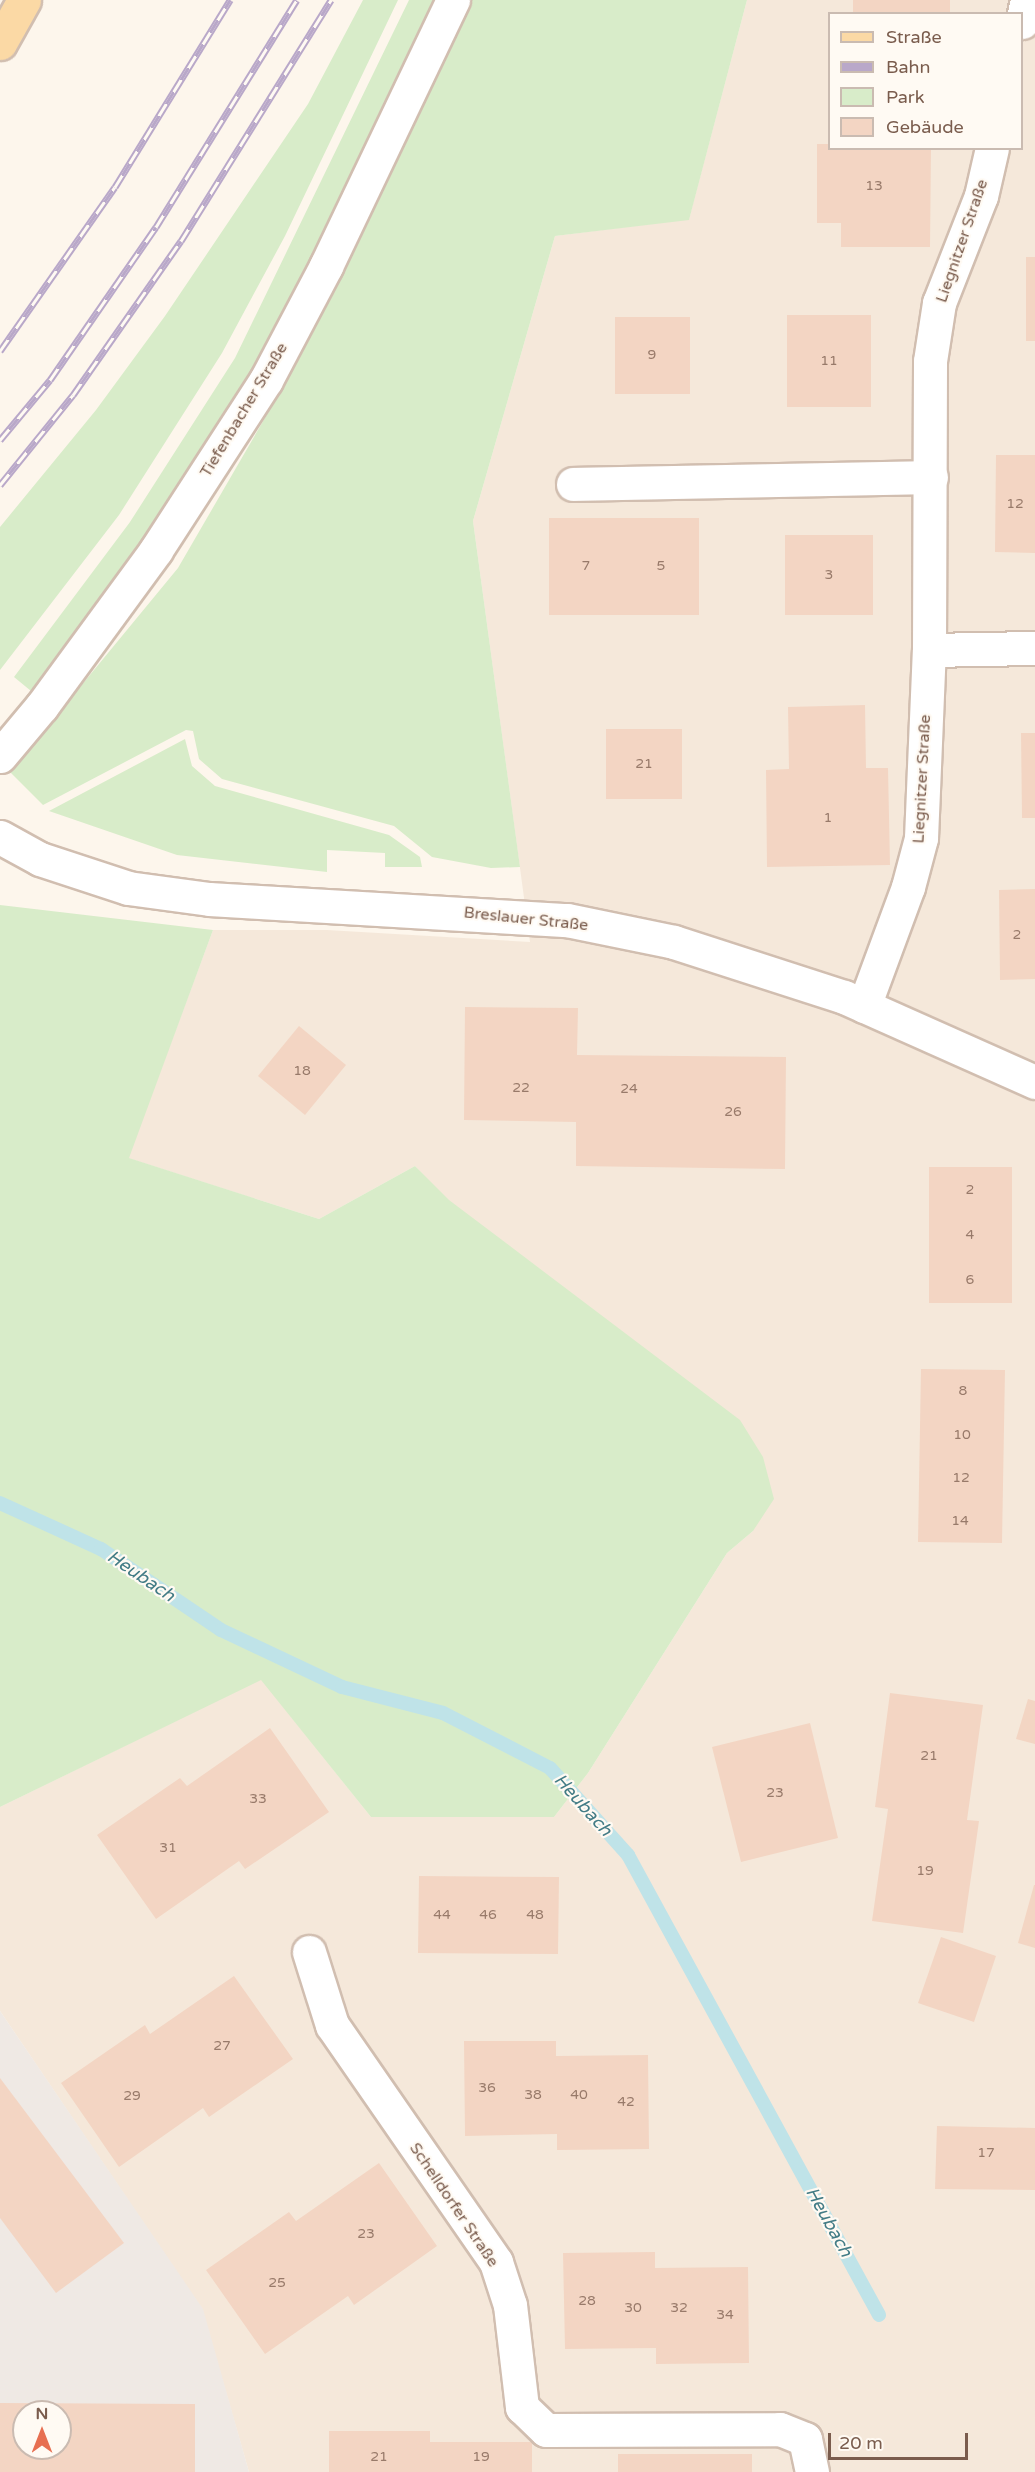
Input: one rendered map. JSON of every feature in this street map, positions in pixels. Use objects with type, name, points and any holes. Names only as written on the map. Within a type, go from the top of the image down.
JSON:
[{"type":"main road","points":[[0,42],[24,0]]},
{"type":"street","name":"Tiefenbacher Straße","points":[[0,756],[42,706],[156,550],[266,380],[326,266],[453,0]]},
{"type":"street","points":[[1023,18],[1027,0]]},
{"type":"street","name":"Liegnitzer Straße","points":[[864,1006],[908,887],[921,838],[929,650],[930,361],[939,303],[981,196],[992,150]]},
{"type":"street","points":[[573,484],[931,477]]},
{"type":"street","points":[[929,650],[1035,648]]},
{"type":"street","name":"Breslauer Straße","points":[[0,837],[40,859],[128,888],[209,899],[567,920],[674,942],[864,1006],[1035,1082]]},
{"type":"street","name":"Schelldorfer Straße","points":[[309,1952],[332,2025],[496,2262],[510,2305],[522,2407],[546,2430],[780,2429],[805,2439],[812,2472]]},
{"type":"shaded area","points":[[747,0],[1035,0],[1035,2472],[249,2472],[202,2309],[0,2011],[0,1807],[261,1679],[371,1817],[554,1817],[588,1773],[727,1553],[753,1531],[415,1166],[319,1219],[128,1158],[213,930],[327,930],[530,942],[473,521],[555,236],[689,219]]},
{"type":"shaded area","points":[[0,2011],[203,2309],[249,2472],[0,2472]]},
{"type":"green space","points":[[363,0],[398,0],[285,236],[222,353],[119,515],[0,670],[0,527],[96,410],[165,316],[308,104]]},
{"type":"green space","points":[[409,0],[436,0],[313,262],[253,374],[144,545],[31,691],[14,677],[130,522],[235,358]]},
{"type":"green space","points":[[469,0],[747,0],[689,220],[555,236],[473,521],[520,867],[491,868],[432,857],[394,826],[222,779],[199,759],[193,731],[186,730],[43,805],[10,772],[178,568],[280,392],[340,275]]},
{"type":"green space","points":[[185,739],[192,766],[215,786],[389,835],[420,857],[422,867],[385,867],[385,853],[327,850],[327,872],[177,855],[49,811]]},
{"type":"green space","points":[[0,905],[213,930],[129,1158],[319,1219],[415,1166],[449,1200],[740,1420],[763,1457],[774,1499],[753,1531],[727,1553],[588,1773],[554,1817],[371,1817],[261,1680],[0,1807]]},
{"type":"building","points":[[853,0],[950,0],[950,12],[853,12]]},
{"type":"building","points":[[817,144],[828,144],[828,150],[931,150],[930,247],[841,247],[841,223],[817,223]]},
{"type":"building","points":[[1026,257],[1035,257],[1035,341],[1026,341]]},
{"type":"building","points":[[787,315],[871,315],[871,407],[787,407]]},
{"type":"building","points":[[615,317],[690,317],[690,394],[615,394]]},
{"type":"building","points":[[996,455],[1035,455],[1035,553],[995,552]]},
{"type":"building","points":[[549,518],[699,518],[699,615],[549,615]]},
{"type":"building","points":[[785,535],[873,535],[873,615],[785,615]]},
{"type":"building","points":[[865,705],[866,768],[888,768],[890,865],[767,867],[766,770],[789,769],[788,707]]},
{"type":"building","points":[[606,729],[682,729],[682,799],[606,799]]},
{"type":"building","points":[[1021,733],[1035,733],[1035,818],[1022,818]]},
{"type":"building","points":[[1035,889],[1035,979],[1000,980],[999,890]]},
{"type":"building","points":[[465,1007],[578,1008],[577,1055],[786,1057],[785,1169],[576,1166],[576,1122],[464,1120]]},
{"type":"building","points":[[299,1026],[346,1065],[305,1115],[258,1076]]},
{"type":"building","points":[[929,1167],[1012,1167],[1012,1303],[929,1303]]},
{"type":"building","points":[[921,1369],[1005,1370],[1002,1543],[918,1542]]},
{"type":"building","points":[[890,1693],[983,1705],[967,1820],[979,1821],[963,1933],[872,1921],[888,1809],[875,1807]]},
{"type":"building","points":[[1028,1699],[1035,1701],[1035,1744],[1016,1739]]},
{"type":"building","points":[[810,1723],[838,1838],[741,1862],[712,1747]]},
{"type":"building","points":[[270,1728],[329,1812],[245,1869],[239,1861],[156,1919],[97,1835],[180,1778],[187,1786]]},
{"type":"building","points":[[419,1876],[559,1877],[558,1954],[418,1953]]},
{"type":"building","points":[[1035,1885],[1035,1948],[1018,1943]]},
{"type":"building","points":[[941,1937],[996,1956],[974,2022],[918,2003]]},
{"type":"building","points":[[234,1976],[293,2059],[209,2117],[203,2108],[119,2167],[61,2083],[145,2025],[150,2034]]},
{"type":"building","points":[[464,2041],[556,2041],[556,2056],[648,2055],[649,2149],[557,2150],[557,2134],[465,2136]]},
{"type":"building","points":[[0,2078],[124,2243],[56,2293],[0,2218]]},
{"type":"building","points":[[937,2126],[1035,2128],[1035,2190],[935,2189]]},
{"type":"building","points":[[379,2163],[437,2246],[354,2305],[348,2296],[265,2354],[206,2270],[289,2212],[296,2221]]},
{"type":"building","points":[[655,2252],[655,2268],[748,2267],[749,2363],[656,2364],[656,2348],[565,2349],[563,2253]]},
{"type":"building","points":[[0,2403],[12,2403],[12,2460],[72,2460],[72,2403],[195,2404],[195,2472],[0,2472]]},
{"type":"building","points":[[329,2431],[430,2431],[430,2442],[532,2442],[532,2472],[329,2472]]},
{"type":"building","points":[[618,2454],[752,2454],[752,2472],[618,2472]]},
{"type":"waterway","name":"Heubach","points":[[0,1503],[101,1549],[221,1630],[342,1687],[443,1713],[550,1768],[628,1855],[879,2315]]},
{"type":"railway","points":[[0,351],[115,187],[230,0]]},
{"type":"railway","points":[[0,440],[50,380],[156,227],[297,0]]},
{"type":"railway","points":[[0,485],[73,395],[181,241],[331,0]]}]
